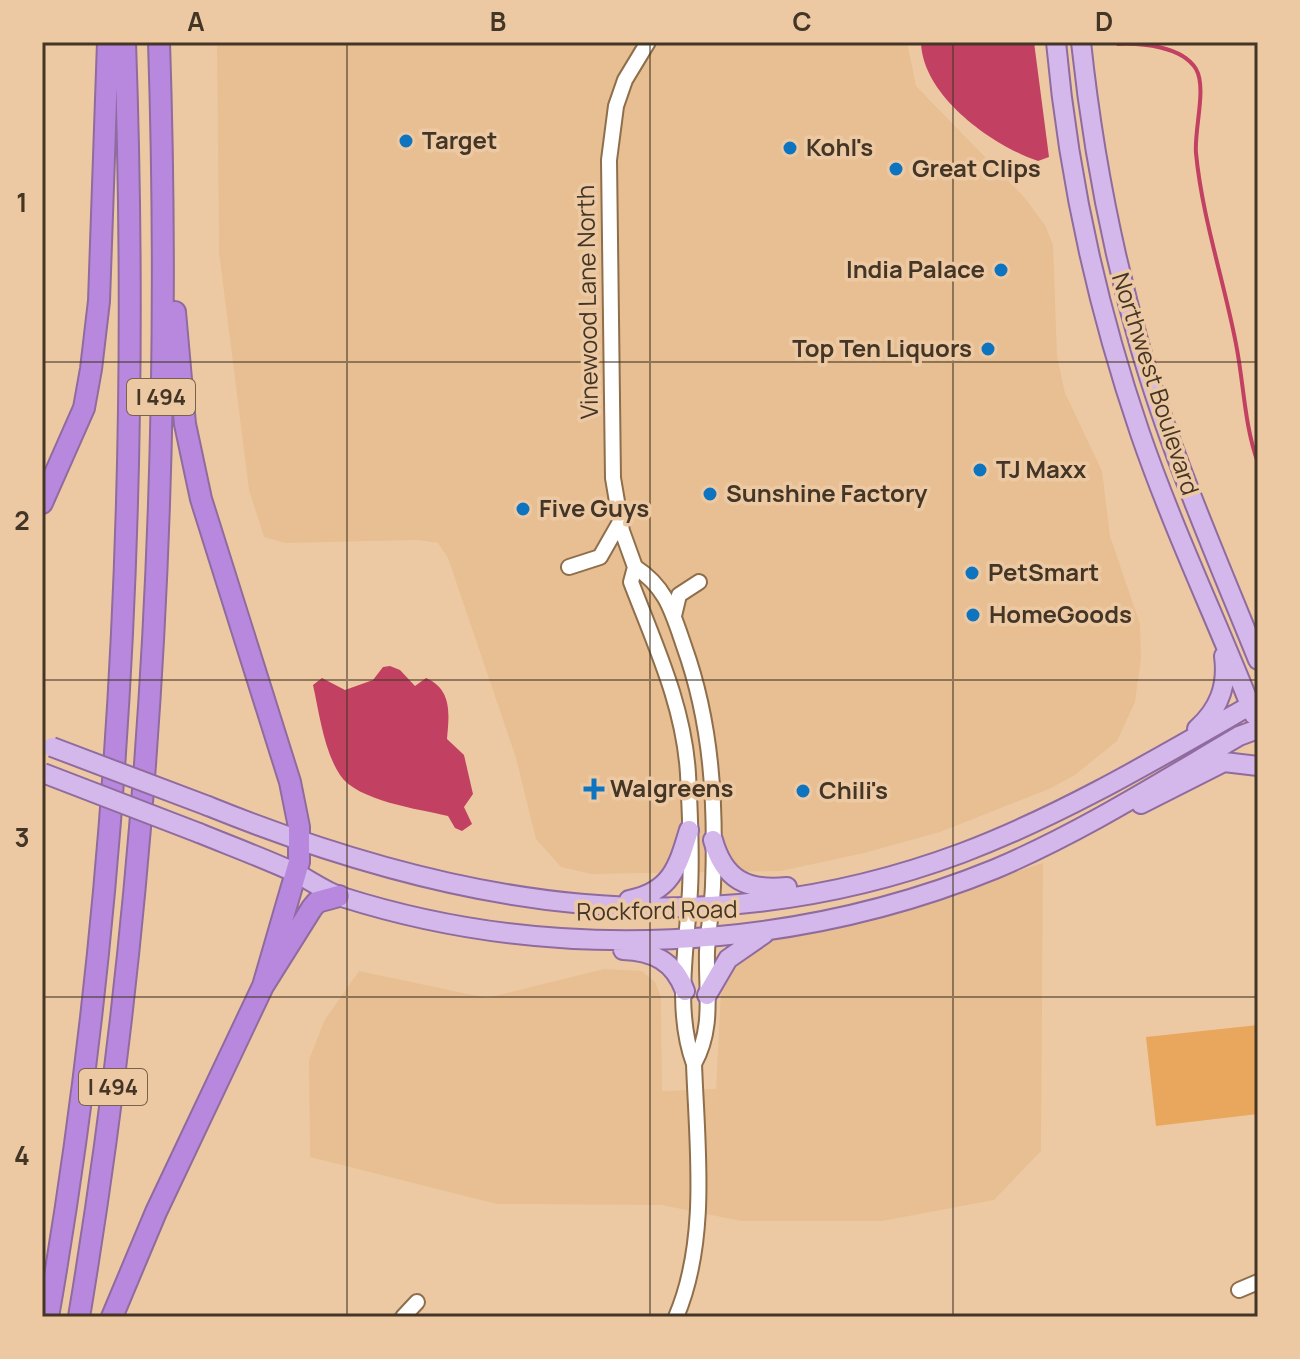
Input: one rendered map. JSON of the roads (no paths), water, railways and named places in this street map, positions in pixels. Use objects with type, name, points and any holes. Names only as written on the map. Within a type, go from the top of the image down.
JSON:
[{"type":"highway","points":[[42,503],[84,408],[91,369],[100,288],[108,42]]},
{"type":"highway","name":"I 494","points":[[48,1317],[89,1026],[120,648],[129,414],[129,170],[125,42]]},
{"type":"highway","name":"I 494","points":[[79,1317],[112,1097],[142,829],[159,492],[162,178],[159,42]]},
{"type":"highway","points":[[162,178],[178,370],[189,444],[206,514],[290,782],[300,842],[297,874],[263,986]]},
{"type":"highway","points":[[112,1317],[156,1212],[263,986],[317,902],[339,896]]},
{"type":"main road","name":"Northwest Boulevard","points":[[1056,42],[1075,187],[1107,327],[1141,436],[1221,633],[1254,704],[1258,728]]},
{"type":"main road","name":"Northwest Boulevard","points":[[1081,42],[1103,196],[1140,348],[1176,455],[1252,638],[1258,660]]},
{"type":"main road","points":[[1178,746],[1205,722],[1223,691],[1226,669],[1221,633]]},
{"type":"main road","name":"Rockford Road","points":[[47,745],[300,842],[439,883],[585,904],[711,908],[845,889],[946,859],[1074,803],[1254,704]]},
{"type":"main road","name":"Rockford Road","points":[[42,773],[199,833],[297,874],[339,896],[461,925],[573,938],[686,938],[771,930],[823,921],[936,890],[1057,840],[1258,728]]},
{"type":"main road","points":[[1122,804],[1142,804],[1224,762],[1258,766]]},
{"type":"main road","points":[[585,904],[635,899],[666,885],[676,872],[689,830]]},
{"type":"main road","points":[[713,840],[725,869],[746,886],[763,889],[822,883],[845,889]]},
{"type":"main road","points":[[461,925],[479,938],[653,953],[676,971],[685,991]]},
{"type":"main road","points":[[707,995],[728,959],[771,930]]},
{"type":"street","name":"Vinewood Lane North","points":[[648,42],[625,80],[616,106],[609,160],[613,478],[620,522],[635,567],[631,582],[668,674],[686,754],[689,830],[684,1038],[694,1064],[696,1235],[691,1270],[676,1317]]},
{"type":"street","points":[[569,567],[600,557],[620,522]]},
{"type":"street","name":"Vinewood Lane North","points":[[635,567],[657,582],[675,621],[698,687],[707,725],[713,840],[707,1041],[694,1064]]},
{"type":"street","points":[[675,621],[674,608],[679,595],[699,582]]},
{"type":"street","points":[[1239,1290],[1258,1282]]},
{"type":"street","points":[[403,1317],[417,1302]]},
{"type":"waterway","points":[[1118,44],[1149,45],[1181,55],[1190,61],[1199,77],[1196,143],[1199,177],[1236,344],[1247,419],[1258,463]]},
{"type":"place","name":"Target","points":[[406,141]]},
{"type":"place","name":"Kohl's","points":[[790,148]]},
{"type":"place","name":"Great Clips","points":[[896,169]]},
{"type":"place","name":"India Palace","points":[[1001,270]]},
{"type":"place","name":"Top Ten Liquors","points":[[988,349]]},
{"type":"place","name":"TJ Maxx","points":[[980,470]]},
{"type":"place","name":"Sunshine Factory","points":[[710,494]]},
{"type":"place","name":"Five Guys","points":[[523,509]]},
{"type":"place","name":"PetSmart","points":[[972,573]]},
{"type":"place","name":"HomeGoods","points":[[973,615]]},
{"type":"place","name":"Walgreens","points":[[594,789]]},
{"type":"place","name":"Chili's","points":[[803,791]]}]
